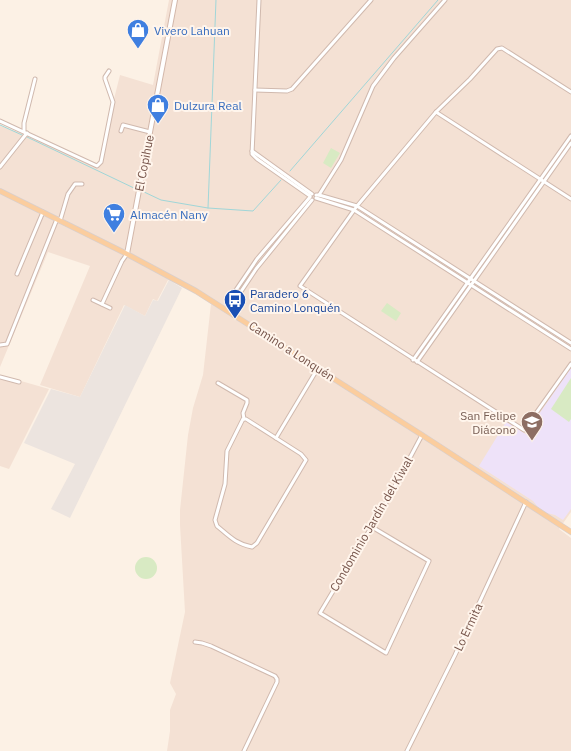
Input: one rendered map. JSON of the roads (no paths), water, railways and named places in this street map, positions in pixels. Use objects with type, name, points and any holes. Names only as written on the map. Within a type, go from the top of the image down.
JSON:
[{"type":"main road","name":"El Copihue","points":[[127,254],[175,0]]},
{"type":"main road","name":"Camino a Lonquén","points":[[0,192],[127,254],[191,288],[318,368],[571,532]]},
{"type":"street","points":[[259,0],[252,150],[252,154],[255,158],[314,197],[354,210],[571,349]]},
{"type":"street","points":[[255,90],[292,90],[371,0]]},
{"type":"street","points":[[227,310],[256,269],[314,197],[341,160],[373,86],[394,58],[445,0]]},
{"type":"street","points":[[571,92],[499,47],[436,112],[357,206],[300,286],[524,430],[571,364]]},
{"type":"street","points":[[0,121],[96,166],[100,164],[113,102],[105,80],[105,77],[109,71]]},
{"type":"street","points":[[0,167],[25,132],[24,123],[35,79]]},
{"type":"street","points":[[436,112],[571,199]]},
{"type":"street","points":[[121,131],[123,125],[150,132]]},
{"type":"street","points":[[413,360],[571,136]]},
{"type":"street","points":[[417,362],[571,143]]},
{"type":"street","points":[[0,345],[7,344],[59,220],[68,194],[75,184],[82,184]]},
{"type":"street","points":[[314,197],[357,206],[571,342]]},
{"type":"street","points":[[17,274],[43,212]]},
{"type":"street","points":[[102,304],[122,261],[127,254]]},
{"type":"street","points":[[93,300],[110,308]]},
{"type":"street","points":[[276,438],[318,368]]},
{"type":"street","points":[[0,377],[19,382]]},
{"type":"street","points":[[218,383],[248,402],[243,413],[244,419],[227,448],[224,486],[215,521],[217,526],[237,543],[252,547],[256,545],[306,461],[303,456],[244,419]]},
{"type":"street","name":"Condominio Jardín del Kiwal","points":[[372,527],[429,561],[386,653],[320,613],[372,527],[422,435]]},
{"type":"street","name":"Lo Ermita","points":[[407,751],[455,655],[526,502]]},
{"type":"street","points":[[195,642],[211,646],[275,676],[277,679],[277,682],[244,751]]},
{"type":"waterway","points":[[208,208],[216,0]]},
{"type":"waterway","points":[[290,171],[438,0]]},
{"type":"waterway","points":[[0,125],[22,135]]},
{"type":"waterway","points":[[27,137],[136,189]]},
{"type":"waterway","points":[[142,191],[161,200],[208,208],[253,211],[281,180]]},
{"type":"place","name":"Vivero Lahuan","points":[[138,50]]},
{"type":"place","name":"Dulzura Real","points":[[158,124]]},
{"type":"place","name":"Almacén Nany","points":[[114,234]]},
{"type":"place","name":"Paradero 6 Camino Lonquén","points":[[235,320]]},
{"type":"place","name":"San Felipe Diácono","points":[[532,442]]}]
